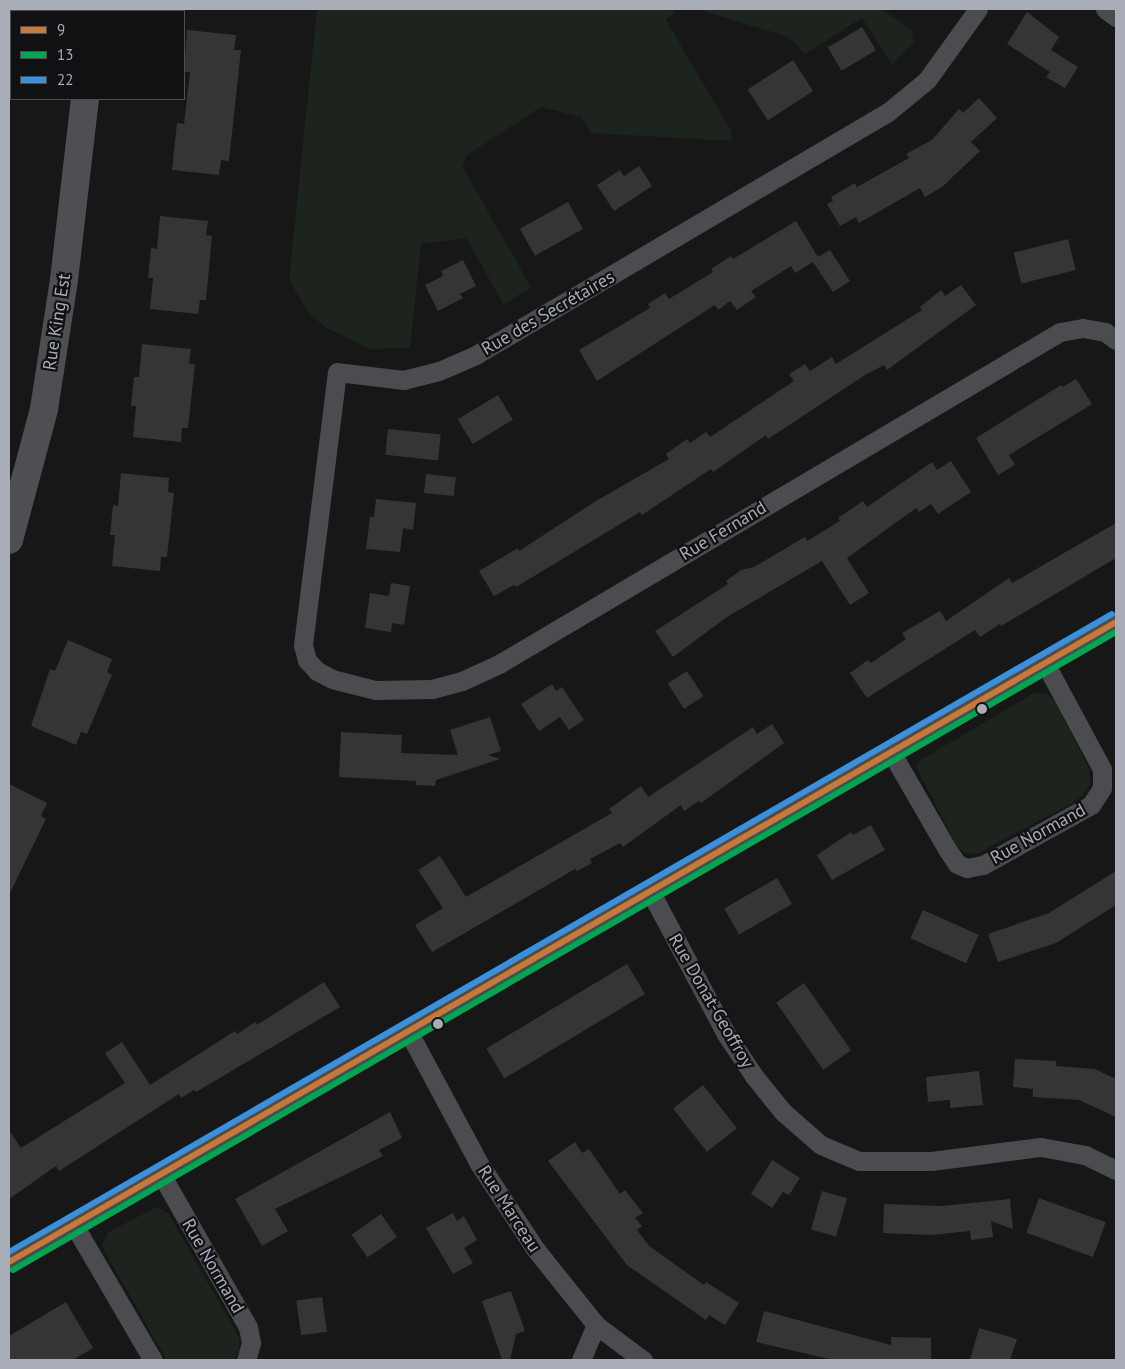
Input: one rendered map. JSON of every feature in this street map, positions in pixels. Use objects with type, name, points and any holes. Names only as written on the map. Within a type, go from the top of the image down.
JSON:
[{"type":"main road","name":"Rue King Est","points":[[9,540],[44,409],[64,280],[85,100]]},
{"type":"street","name":"Rue des Secrétaires","points":[[318,672],[307,660],[303,645],[336,372],[404,380],[439,371],[476,355],[888,112],[927,80],[978,9]]},
{"type":"street","name":"Rue Fernand","points":[[318,672],[332,679],[376,690],[432,688],[462,681],[499,664],[1060,332],[1083,328],[1104,332],[1116,340]]},
{"type":"street","points":[[9,1262],[1116,622]]},
{"type":"street","name":"Rue Normand","points":[[891,752],[947,849],[957,864],[967,868],[982,865],[1091,805],[1102,788],[1102,769],[1045,663]]},
{"type":"street","name":"Rue Donat-Geoffroy","points":[[650,891],[726,1034],[754,1076],[783,1112],[821,1145],[859,1161],[931,1161],[1041,1147],[1085,1155],[1116,1170]]},
{"type":"street","name":"Rue Marceau","points":[[408,1031],[480,1165],[536,1250],[596,1324],[643,1360]]},
{"type":"street","name":"Rue Normand","points":[[161,1174],[248,1327],[251,1343],[246,1360]]},
{"type":"street","points":[[74,1225],[153,1360]]},
{"type":"street","points":[[581,1360],[596,1324]]},
{"type":"shaded area","points":[[317,9],[677,9],[666,20],[731,131],[732,141],[591,133],[581,117],[541,107],[467,155],[462,166],[531,287],[504,305],[466,238],[421,244],[410,348],[370,349],[325,327],[308,312],[289,280]]},
{"type":"shaded area","points":[[697,9],[881,9],[912,30],[914,43],[892,64],[862,18],[805,54],[789,37]]},
{"type":"shaded area","points":[[1036,692],[1047,694],[1055,702],[1089,769],[1090,784],[1083,795],[1070,804],[976,854],[964,852],[956,844],[921,776],[917,767],[919,761]]},
{"type":"shaded area","points":[[156,1207],[168,1213],[239,1338],[239,1351],[234,1360],[167,1360],[105,1252],[102,1244],[109,1232]]},
{"type":"building","points":[[1027,12],[1059,37],[1051,50],[1078,67],[1065,88],[1046,77],[1050,72],[1007,44]]},
{"type":"building","points":[[862,27],[876,50],[842,71],[828,48]]},
{"type":"building","points":[[187,30],[236,35],[234,50],[241,50],[229,161],[221,160],[219,175],[172,170],[177,123],[184,124],[190,72],[185,72]]},
{"type":"building","points":[[793,60],[813,91],[768,120],[748,89]]},
{"type":"building","points":[[979,98],[997,118],[971,142],[980,151],[942,187],[925,197],[920,188],[859,223],[856,217],[840,226],[827,204],[833,201],[831,197],[855,183],[857,187],[909,158],[906,154],[932,140],[959,109],[963,113]]},
{"type":"building","points":[[639,166],[652,186],[614,211],[597,185],[620,170],[624,176]]},
{"type":"building","points":[[568,202],[583,229],[535,256],[520,229]]},
{"type":"building","points":[[160,216],[208,221],[206,235],[212,236],[206,300],[200,300],[198,314],[150,309],[153,278],[148,278],[151,248],[157,249]]},
{"type":"building","points":[[796,221],[818,257],[830,250],[850,281],[833,292],[813,262],[795,273],[791,266],[751,291],[756,297],[737,310],[730,301],[718,310],[715,305],[597,381],[579,350],[650,308],[648,304],[665,293],[669,299],[713,272],[711,269],[731,256],[733,259]]},
{"type":"building","points":[[1068,239],[1076,270],[1021,284],[1014,253]]},
{"type":"building","points":[[463,260],[476,286],[460,294],[463,298],[438,311],[425,285],[443,276],[441,271]]},
{"type":"building","points":[[961,285],[976,305],[887,370],[884,365],[865,375],[768,439],[766,435],[713,472],[711,469],[642,515],[640,512],[516,587],[514,585],[494,596],[479,571],[518,548],[519,551],[596,501],[669,459],[666,454],[687,439],[690,443],[706,432],[710,437],[794,381],[789,374],[805,364],[810,371],[832,357],[836,364],[922,310],[920,307],[941,290],[945,296]]},
{"type":"building","points":[[142,344],[191,349],[189,364],[195,364],[188,428],[182,428],[181,442],[133,437],[136,406],[131,406],[134,377],[139,377]]},
{"type":"building","points":[[1076,379],[1092,404],[1009,455],[1015,465],[998,475],[976,438],[1061,385],[1063,387]]},
{"type":"building","points":[[498,395],[513,420],[473,444],[458,419]]},
{"type":"building","points":[[388,429],[441,435],[438,460],[385,455]]},
{"type":"building","points":[[951,461],[971,492],[938,514],[931,504],[919,512],[916,508],[847,558],[869,593],[850,605],[822,561],[727,617],[673,657],[655,631],[728,584],[726,581],[741,570],[754,567],[805,537],[807,541],[840,521],[838,518],[863,501],[867,507],[932,462],[937,470]]},
{"type":"building","points":[[121,473],[169,478],[168,492],[174,493],[167,557],[161,557],[160,571],[112,566],[115,535],[110,535],[113,505],[118,506]]},
{"type":"building","points":[[426,474],[456,477],[454,496],[424,493]]},
{"type":"building","points":[[376,499],[416,503],[413,530],[403,528],[400,552],[366,549],[370,517],[374,517]]},
{"type":"building","points":[[1116,523],[1116,558],[1001,626],[1000,624],[980,637],[975,630],[867,698],[850,673],[868,660],[871,663],[906,639],[902,633],[940,611],[946,621],[1009,578],[1012,583]]},
{"type":"building","points":[[391,583],[410,586],[404,625],[392,623],[391,632],[365,628],[370,593],[389,596]]},
{"type":"building","points":[[68,640],[112,659],[107,672],[112,675],[87,734],[81,732],[76,745],[31,726],[50,669],[55,671]]},
{"type":"building","points":[[687,671],[703,696],[684,709],[668,684]]},
{"type":"building","points":[[552,684],[556,691],[562,687],[584,720],[569,730],[560,717],[539,731],[521,704]]},
{"type":"building","points":[[490,717],[501,751],[488,755],[500,759],[436,780],[435,786],[416,785],[416,781],[339,777],[341,732],[402,735],[401,753],[458,755],[450,730]]},
{"type":"building","points":[[772,724],[784,743],[701,803],[699,801],[684,811],[681,805],[623,847],[620,843],[590,859],[592,863],[577,871],[575,869],[432,952],[415,925],[443,908],[418,870],[440,856],[466,897],[612,813],[609,809],[641,786],[648,797],[753,727],[757,734]]},
{"type":"building","points":[[9,784],[47,803],[41,816],[46,819],[9,895]]},
{"type":"building","points":[[871,825],[885,850],[832,880],[817,855],[851,832],[853,835]]},
{"type":"building","points":[[1116,871],[1116,905],[1056,943],[998,962],[988,934],[1049,913]]},
{"type":"building","points":[[777,878],[792,904],[739,934],[724,908]]},
{"type":"building","points":[[923,910],[979,935],[966,963],[910,938]]},
{"type":"building","points":[[627,964],[645,994],[504,1078],[486,1048]]},
{"type":"building","points":[[324,982],[340,1007],[196,1092],[194,1090],[181,1098],[179,1094],[59,1171],[56,1166],[9,1199],[9,1130],[21,1148],[125,1083],[105,1053],[122,1042],[150,1085],[235,1031],[237,1034],[255,1022],[257,1025]]},
{"type":"building","points":[[804,983],[851,1050],[823,1070],[776,1003]]},
{"type":"building","points":[[1015,1059],[1056,1061],[1056,1066],[1095,1069],[1116,1079],[1116,1117],[1079,1100],[1033,1097],[1033,1089],[1013,1087]]},
{"type":"building","points":[[979,1071],[983,1105],[950,1108],[950,1100],[928,1102],[926,1077]]},
{"type":"building","points":[[703,1085],[737,1128],[707,1152],[673,1108]]},
{"type":"building","points":[[390,1112],[402,1138],[379,1150],[383,1156],[275,1209],[288,1231],[262,1246],[235,1199]]},
{"type":"building","points":[[575,1142],[582,1153],[589,1149],[620,1194],[625,1190],[643,1213],[635,1218],[642,1226],[637,1230],[649,1246],[704,1285],[706,1282],[739,1303],[725,1325],[709,1315],[706,1320],[627,1265],[548,1161]]},
{"type":"building","points":[[772,1160],[800,1178],[789,1195],[783,1192],[772,1208],[751,1194]]},
{"type":"building","points":[[822,1191],[847,1198],[836,1237],[811,1229]]},
{"type":"building","points":[[1039,1198],[1106,1222],[1093,1257],[1026,1233]]},
{"type":"building","points":[[1010,1199],[1013,1229],[991,1221],[993,1237],[971,1240],[970,1231],[931,1235],[883,1233],[884,1204],[942,1206]]},
{"type":"building","points":[[453,1213],[457,1221],[464,1216],[477,1240],[464,1248],[473,1263],[453,1274],[426,1228]]},
{"type":"building","points":[[381,1214],[397,1237],[368,1258],[352,1235]]},
{"type":"building","points":[[511,1291],[525,1331],[516,1334],[510,1360],[502,1360],[482,1301]]},
{"type":"building","points":[[322,1297],[327,1332],[301,1335],[296,1301]]},
{"type":"building","points":[[66,1302],[93,1348],[73,1360],[9,1360],[9,1336]]},
{"type":"building","points":[[764,1311],[891,1345],[891,1337],[931,1338],[931,1360],[834,1360],[756,1342]]},
{"type":"building","points":[[979,1328],[1017,1339],[1010,1360],[970,1360]]},
{"type":"transit line","name":"22","points":[[9,1252],[1112,614]]},
{"type":"transit line","name":"9","points":[[9,1262],[1116,622]]},
{"type":"transit line","name":"13","points":[[13,1270],[1116,632]]}]
